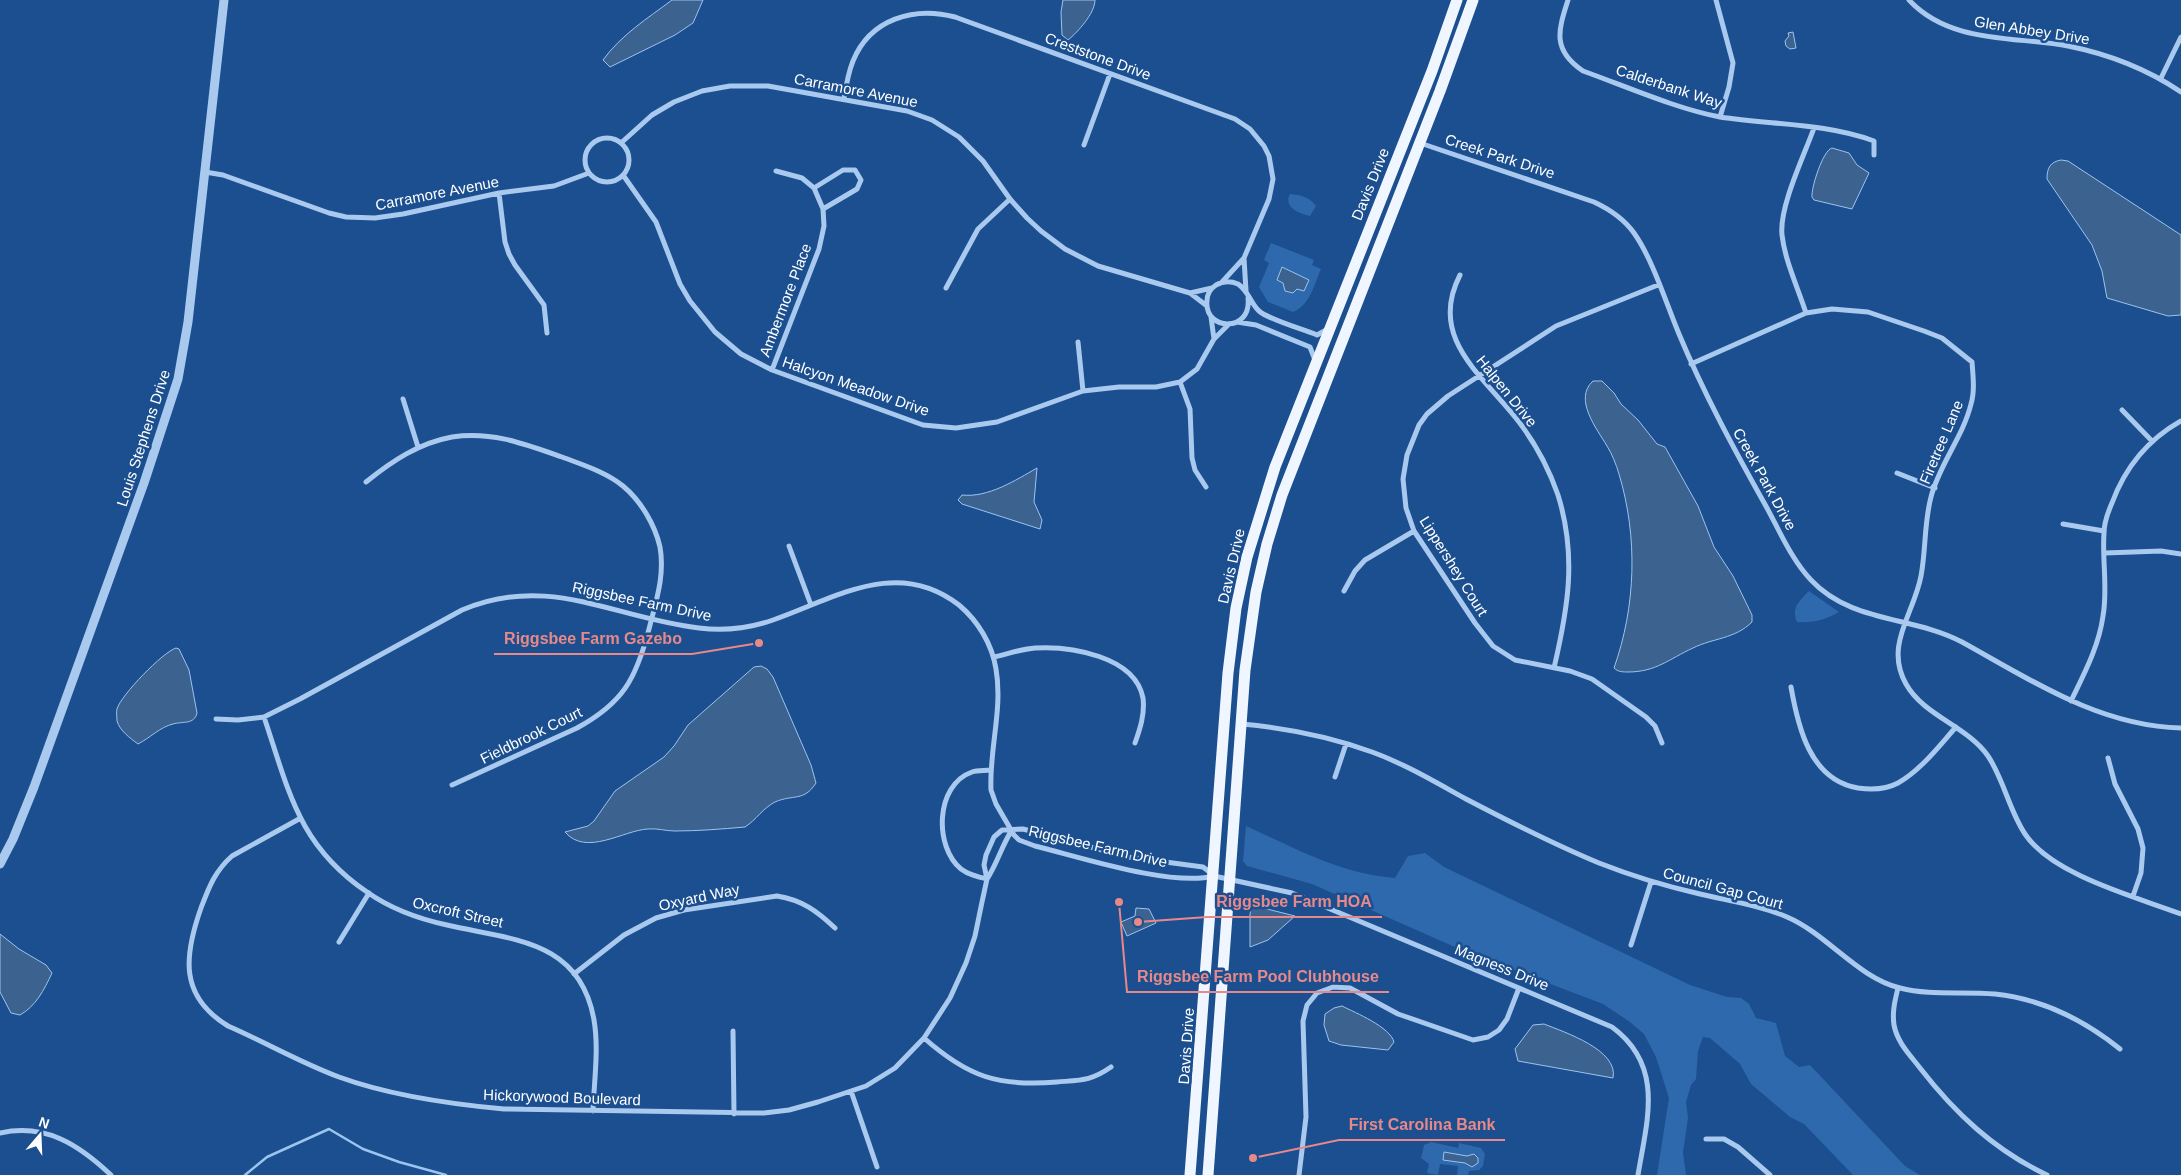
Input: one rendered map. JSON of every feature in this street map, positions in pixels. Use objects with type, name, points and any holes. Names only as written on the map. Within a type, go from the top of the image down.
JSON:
[{"type":"main road","name":"Davis Drive","points":[[1190,1175],[1228,673],[1236,608],[1247,557],[1260,510],[1432,71],[1457,0]]},
{"type":"main road","name":"Davis Drive","points":[[1208,1175],[1241,724],[1247,652],[1256,592],[1267,544],[1282,495],[1474,0]]},
{"type":"street","name":"Louis Stephens Drive","points":[[0,864],[13,839],[34,787],[171,405],[184,350],[224,0]]},
{"type":"street","name":"Calderbank Way","points":[[1568,0],[1560,26],[1560,43],[1567,58],[1583,70],[1702,113],[1720,117],[1841,130],[1874,140],[1874,155]]},
{"type":"street","points":[[1716,0],[1732,52],[1733,63],[1729,87],[1720,117]]},
{"type":"street","name":"Glen Abbey Drive","points":[[1910,0],[1933,19],[1960,31],[2078,48],[2127,63],[2161,78],[2181,92]]},
{"type":"street","name":"Creststone Drive","points":[[844,99],[853,61],[867,39],[888,22],[908,14],[936,13],[954,17],[1235,119],[1257,136],[1268,156],[1272,169],[1272,188],[1244,258],[1222,282]]},
{"type":"street","points":[[2161,78],[2181,37]]},
{"type":"street","points":[[1084,145],[1110,74]]},
{"type":"street","name":"Carramore Avenue","points":[[621,143],[664,108],[690,95],[715,88],[757,85],[907,111],[941,124],[959,137],[976,152],[1010,199],[1041,231],[1079,257],[1115,272],[1190,293],[1207,306]]},
{"type":"street","points":[[1806,313],[1785,250],[1782,225],[1785,209],[1814,128]]},
{"type":"street","points":[[610,138],[621,143],[628,155],[629,162],[623,175],[618,179],[605,182],[599,181],[589,172],[585,161],[588,149],[592,144],[603,139],[610,138]]},
{"type":"street","name":"Creek Park Drive","points":[[1420,143],[1602,206],[1622,220],[1633,232],[1645,250],[1691,364],[1721,425],[1802,570],[1823,592],[1848,608],[1952,637],[2071,701],[2123,720],[2181,728]]},
{"type":"street","points":[[776,171],[802,178],[814,188],[847,169],[855,170],[860,180],[857,189],[823,209]]},
{"type":"street","name":"Carramore Avenue","points":[[205,172],[223,175],[329,212],[360,218],[403,214],[499,193],[554,186],[589,172]]},
{"type":"street","name":"Halcyon Meadow Drive","points":[[623,175],[656,222],[680,284],[702,317],[715,332],[741,354],[772,370],[909,421],[938,427],[972,427],[997,422],[1083,391],[1119,387],[1156,387],[1180,382],[1197,369],[1214,339],[1229,324]]},
{"type":"street","name":"Ambermore Place","points":[[772,370],[820,249],[824,226],[823,209],[814,188]]},
{"type":"street","points":[[499,193],[505,242],[515,265],[544,305],[547,333]]},
{"type":"street","points":[[946,288],[978,229],[1010,199]]},
{"type":"street","name":"Creststone Drive","points":[[1244,258],[1246,291]]},
{"type":"street","name":"Halpen Drive","points":[[1460,276],[1450,301],[1450,319],[1457,346],[1478,377],[1488,385],[1528,434],[1551,478],[1562,513],[1569,556],[1569,596],[1554,668]]},
{"type":"street","name":"Carramore Avenue","points":[[1190,293],[1212,288],[1222,282]]},
{"type":"street","points":[[1211,317],[1223,324],[1229,324],[1242,319],[1248,310],[1246,291],[1235,283],[1222,282]]},
{"type":"street","name":"Lippershey Court","points":[[1658,285],[1567,320],[1437,405],[1419,425],[1412,440],[1404,466],[1403,493],[1414,531],[1475,623],[1493,646],[1515,660],[1581,674],[1646,717],[1655,726],[1662,743]]},
{"type":"street","points":[[1212,288],[1206,300],[1214,339]]},
{"type":"street","points":[[1248,298],[1260,312],[1317,335],[1330,328]]},
{"type":"street","name":"Firetree Lane","points":[[1691,364],[1806,313],[1832,309],[1868,312],[1942,338],[1972,362],[1973,390],[1968,414],[1930,502],[1921,578],[1900,635],[1899,665],[1905,681],[1917,698],[1956,727],[1987,755],[2014,816],[2026,836],[2037,848],[2063,868],[2181,914]]},
{"type":"street","points":[[1237,322],[1256,325],[1310,347],[1316,363]]},
{"type":"street","points":[[1078,342],[1083,391]]},
{"type":"street","points":[[1180,382],[1190,409],[1192,458],[1195,470],[1206,487]]},
{"type":"street","points":[[403,399],[418,447]]},
{"type":"street","points":[[2122,410],[2152,441]]},
{"type":"street","points":[[2071,701],[2096,645],[2102,624],[2104,602],[2104,531],[2118,486],[2133,462],[2152,441],[2181,421]]},
{"type":"street","name":"Fieldbrook Court","points":[[366,482],[418,447],[463,436],[479,435],[512,440],[590,467],[624,487],[648,517],[659,546],[661,579],[652,618],[636,672],[618,698],[604,711],[577,728],[452,785]]},
{"type":"street","points":[[1897,473],[1935,488]]},
{"type":"street","points":[[2063,524],[2104,531]]},
{"type":"street","points":[[1344,591],[1355,571],[1365,560],[1414,531]]},
{"type":"street","points":[[789,546],[811,605]]},
{"type":"street","points":[[2105,553],[2161,551],[2181,554]]},
{"type":"street","name":"Riggsbee Farm Drive","points":[[216,719],[238,720],[264,717],[462,610],[489,600],[518,595],[546,595],[699,628],[733,628],[772,620],[871,584],[893,581],[919,585],[939,593],[964,610],[980,629],[994,657],[998,690],[991,770],[992,790],[996,804],[1019,840],[1109,865],[1171,876],[1202,879],[1214,876],[1230,879]]},
{"type":"street","points":[[994,657],[1033,648],[1064,649],[1106,660],[1123,667],[1136,682],[1143,699],[1143,716],[1135,743]]},
{"type":"street","points":[[1792,687],[1802,733],[1809,749],[1818,763],[1832,778],[1854,787],[1874,790],[1898,783],[1917,769],[1956,727]]},
{"type":"street","name":"Oxcroft Street","points":[[264,717],[281,774],[299,818],[331,860],[368,893],[410,915],[429,921],[518,939],[538,946],[560,961],[574,974],[588,1001],[594,1020],[593,1111]]},
{"type":"street","name":"Council Gap Court","points":[[1241,724],[1294,732],[1346,744],[1404,766],[1553,843],[1651,882],[1758,907],[1785,916],[1810,929],[1864,970],[1898,988],[1917,991],[1995,994],[2029,1000],[2073,1018],[2101,1034],[2120,1049]]},
{"type":"street","points":[[1336,777],[1346,744]]},
{"type":"street","points":[[2108,758],[2115,784],[2138,829],[2143,848],[2141,873],[2133,896]]},
{"type":"street","points":[[991,770],[974,772],[960,781],[946,801],[943,817],[945,843],[956,863],[968,874],[987,879],[1012,830]]},
{"type":"street","name":"Hickorywood Boulevard","points":[[299,818],[232,856],[223,864],[211,881],[190,943],[188,967],[196,994],[212,1015],[228,1026],[341,1078],[380,1089],[486,1108],[734,1114],[790,1110],[851,1091],[878,1079],[895,1068],[924,1038],[950,998],[966,964],[975,936],[987,879],[984,865],[990,844],[998,832],[1012,830]]},
{"type":"street","name":"Riggsbee Farm Drive","points":[[1012,830],[1023,828],[1128,858],[1203,867],[1214,876]]},
{"type":"street","name":"Magness Drive","points":[[1230,879],[1292,893],[1612,1027],[1623,1035],[1634,1048],[1646,1073],[1649,1090],[1649,1108],[1638,1175]]},
{"type":"street","points":[[1631,945],[1651,882]]},
{"type":"street","points":[[339,942],[368,893]]},
{"type":"street","name":"Oxyard Way","points":[[574,974],[639,926],[684,910],[777,896],[795,900],[811,907],[835,928]]},
{"type":"street","points":[[1299,1175],[1306,1117],[1303,1021],[1307,1005],[1317,993],[1333,987],[1350,988],[1398,1014],[1473,1040],[1488,1036],[1499,1030],[1507,1018],[1519,988]]},
{"type":"street","points":[[1898,988],[1893,1012],[1894,1027],[1906,1051],[1953,1108],[1979,1133],[2012,1157],[2047,1175]]},
{"type":"street","points":[[732,1031],[734,1114]]},
{"type":"street","points":[[924,1038],[960,1066],[984,1076],[1009,1083],[1028,1084],[1086,1079],[1096,1077],[1111,1067]]},
{"type":"street","points":[[851,1091],[877,1167]]},
{"type":"street","points":[[0,1133],[28,1130],[56,1137],[80,1148],[111,1175]]},
{"type":"street","points":[[1706,1138],[1724,1139],[1738,1148],[1770,1175]]},
{"type":"shaded area","points":[[672,0],[703,0],[693,23],[675,35],[610,67],[603,60],[626,35]]},
{"type":"shaded area","points":[[1063,0],[1095,0],[1089,16],[1068,40],[1062,35],[1061,12]]},
{"type":"shaded area","points":[[1793,32],[1796,48],[1790,49],[1786,46],[1785,41],[1789,36],[1788,33]]},
{"type":"shaded area","points":[[1832,148],[1849,153],[1857,165],[1869,173],[1852,209],[1814,200],[1812,197],[1821,162]]},
{"type":"shaded area","points":[[2068,161],[2181,235],[2181,315],[2168,316],[2107,298],[2102,271],[2092,245],[2047,179],[2050,166],[2054,162]]},
{"type":"shaded area","points":[[1290,194],[1304,197],[1314,203],[1316,206],[1310,216],[1297,212],[1290,206],[1288,199]]},
{"type":"shaded area","points":[[1271,243],[1314,260],[1312,265],[1321,269],[1314,288],[1304,305],[1293,312],[1268,302],[1259,287],[1269,263],[1264,260]]},
{"type":"shaded area","points":[[1282,267],[1309,280],[1304,291],[1297,289],[1293,293],[1285,291],[1283,283],[1277,280]]},
{"type":"shaded area","points":[[1593,381],[1602,381],[1657,444],[1665,447],[1698,506],[1714,547],[1733,576],[1752,615],[1752,622],[1738,632],[1684,652],[1647,670],[1622,672],[1614,668],[1627,620],[1632,571],[1632,547],[1625,498],[1618,470],[1611,452],[1593,423],[1586,405],[1585,396],[1587,388]]},
{"type":"shaded area","points":[[1037,468],[1034,502],[1042,520],[1040,529],[962,504],[958,500],[962,495],[982,494],[992,491]]},
{"type":"shaded area","points":[[1809,591],[1839,612],[1819,620],[1797,622],[1795,613],[1797,605]]},
{"type":"shaded area","points":[[176,648],[179,649],[189,670],[197,713],[196,717],[191,721],[173,724],[164,728],[138,744],[120,728],[117,721],[117,709],[126,694],[143,675],[162,657]]},
{"type":"shaded area","points":[[761,666],[767,669],[773,677],[811,765],[816,783],[812,789],[798,797],[775,802],[745,827],[684,831],[648,829],[594,842],[583,842],[574,839],[565,832],[588,826],[594,821],[615,791],[664,757],[688,725],[754,667]]},
{"type":"shaded area","points":[[1246,826],[1318,859],[1375,876],[1395,878],[1408,856],[1425,853],[1444,867],[1690,985],[1727,997],[1741,998],[1749,1004],[1756,1018],[1776,1023],[1785,1056],[1799,1067],[1810,1065],[1905,1166],[1920,1175],[1853,1175],[1804,1124],[1790,1117],[1751,1084],[1740,1064],[1710,1038],[1703,1037],[1698,1051],[1696,1079],[1691,1085],[1686,1102],[1688,1118],[1683,1153],[1686,1175],[1657,1175],[1669,1098],[1656,1057],[1644,1034],[1630,1022],[1603,1004],[1464,951],[1312,884],[1247,866],[1243,861]]},
{"type":"shaded area","points":[[1255,906],[1295,916],[1268,940],[1250,947],[1250,914],[1251,909]]},
{"type":"shaded area","points":[[1136,908],[1149,909],[1156,923],[1127,936],[1121,922],[1135,916]]},
{"type":"shaded area","points":[[0,934],[19,949],[46,965],[52,973],[35,1002],[20,1015],[11,1013],[0,992]]},
{"type":"shaded area","points":[[1342,1006],[1372,1021],[1386,1031],[1394,1042],[1388,1050],[1341,1045],[1329,1041],[1324,1025],[1325,1014],[1334,1008]]},
{"type":"shaded area","points":[[1544,1024],[1576,1037],[1599,1051],[1608,1059],[1613,1068],[1613,1078],[1518,1061],[1515,1049],[1533,1025]]},
{"type":"shaded area","points":[[1431,1142],[1458,1148],[1459,1143],[1481,1148],[1485,1154],[1483,1166],[1479,1170],[1469,1171],[1468,1175],[1457,1175],[1458,1166],[1440,1164],[1438,1175],[1427,1173],[1429,1164],[1421,1158],[1424,1145]]},
{"type":"shaded area","points":[[1444,1152],[1467,1156],[1474,1154],[1478,1158],[1478,1163],[1472,1167],[1465,1163],[1443,1160]]},
{"type":"waterway","points":[[245,1175],[267,1157],[329,1129],[363,1149],[399,1162],[446,1175]]},
{"type":"place","name":"Riggsbee Farm Gazebo","points":[[759,643]]},
{"type":"place","name":"Riggsbee Farm Pool Clubhouse","points":[[1119,902]]},
{"type":"place","name":"Riggsbee Farm HOA","points":[[1138,922]]},
{"type":"place","name":"First Carolina Bank","points":[[1253,1158]]}]
